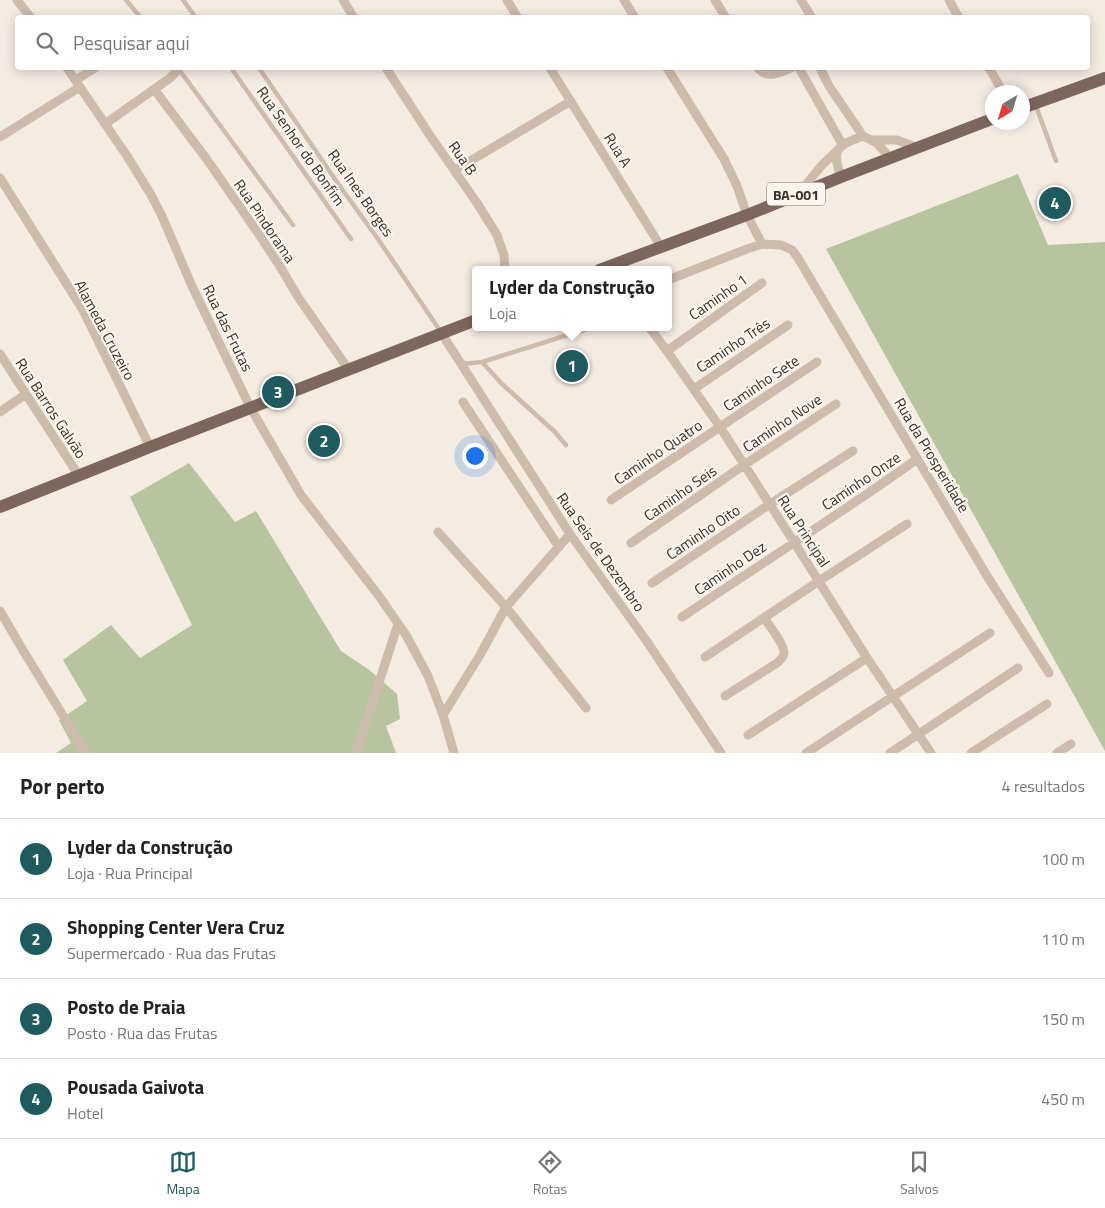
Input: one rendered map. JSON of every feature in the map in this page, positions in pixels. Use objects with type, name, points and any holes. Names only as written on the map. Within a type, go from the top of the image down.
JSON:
[{"type":"main road","points":[[1030,106],[1105,78]]},
{"type":"main road","name":"BA-001","points":[[610,266],[747,215],[799,193],[985,122]]},
{"type":"main road","points":[[0,507],[250,407],[472,322]]},
{"type":"street","points":[[17,0],[29,15]]},
{"type":"street","points":[[343,0],[352,15]]},
{"type":"street","points":[[507,0],[516,15]]},
{"type":"street","points":[[624,0],[633,15]]},
{"type":"street","points":[[715,0],[724,15]]},
{"type":"street","points":[[801,0],[810,15]]},
{"type":"street","points":[[949,0],[957,15]]},
{"type":"street","name":"Rua das Frutas","points":[[68,70],[127,156],[154,200],[192,286],[250,407],[301,495],[406,634],[428,676],[443,715],[454,753]]},
{"type":"street","points":[[0,137],[78,84],[93,70]]},
{"type":"street","points":[[105,124],[170,78],[177,70]]},
{"type":"street","name":"Rua B","points":[[387,70],[477,202],[497,236],[504,255],[505,266]]},
{"type":"street","name":"Rua A","points":[[551,70],[661,247]]},
{"type":"street","points":[[668,70],[724,158],[737,186],[747,215],[762,244],[672,278]]},
{"type":"street","points":[[760,70],[771,75],[785,70]]},
{"type":"street","points":[[800,70],[840,147]]},
{"type":"street","points":[[821,70],[830,86],[867,138],[877,143],[890,158]]},
{"type":"street","points":[[990,70],[1000,85]]},
{"type":"street","name":"Rua Pindorama","points":[[154,90],[252,225],[298,297],[349,370]]},
{"type":"street","points":[[455,170],[571,101]]},
{"type":"street","points":[[799,193],[840,147],[867,138],[897,140],[918,148]]},
{"type":"street","points":[[840,147],[836,156],[836,164],[841,177]]},
{"type":"street","name":"Alameda Cruzeiro","points":[[0,178],[82,310],[150,447]]},
{"type":"street","name":"Rua da Prosperidade","points":[[762,244],[781,245],[792,250],[798,258],[987,576],[1049,673]]},
{"type":"street","name":"Caminho 1","points":[[667,351],[762,283]]},
{"type":"street","name":"Caminho Três","points":[[694,389],[788,324]]},
{"type":"street","name":"Rua Principal","points":[[652,331],[720,427],[819,580],[866,658],[931,753]]},
{"type":"street","name":"Rua Seis de Dezembro","points":[[442,334],[570,534],[648,643],[721,753]]},
{"type":"street","name":"Rua Barros Galvão","points":[[0,354],[79,476]]},
{"type":"street","name":"Caminho Sete","points":[[720,427],[817,362]]},
{"type":"street","points":[[0,412],[26,394]]},
{"type":"street","points":[[463,402],[559,547]]},
{"type":"street","name":"Caminho Nove","points":[[744,465],[836,404]]},
{"type":"street","name":"Caminho Quatro","points":[[611,500],[720,427]]},
{"type":"street","name":"Caminho Oito","points":[[652,583],[853,451]]},
{"type":"street","name":"Caminho Onze","points":[[794,542],[917,459]]},
{"type":"street","name":"Caminho Seis","points":[[631,543],[744,465]]},
{"type":"street","points":[[706,657],[819,580],[907,524]]},
{"type":"street","points":[[438,532],[506,607],[586,708]]},
{"type":"street","points":[[443,715],[480,655],[506,607],[570,534]]},
{"type":"street","name":"Caminho Dez","points":[[682,617],[794,542]]},
{"type":"street","points":[[0,611],[86,753]]},
{"type":"street","points":[[725,696],[777,663],[784,654],[785,651],[764,618]]},
{"type":"street","points":[[356,753],[398,624]]},
{"type":"street","points":[[806,753],[990,633]]},
{"type":"street","points":[[748,736],[866,658]]},
{"type":"street","points":[[890,753],[1018,668]]},
{"type":"street","points":[[971,753],[1047,704]]},
{"type":"street","points":[[1057,753],[1071,744]]},
{"type":"lane","points":[[126,0],[138,15]]},
{"type":"lane","points":[[183,0],[194,15]]},
{"type":"lane","points":[[179,70],[293,224]]},
{"type":"lane","name":"Rua Senhor do Bonfim","points":[[232,70],[351,239]]},
{"type":"lane","name":"Rua Ines Borges","points":[[260,70],[442,334]]},
{"type":"lane","points":[[1036,104],[1056,161]]},
{"type":"lane","points":[[462,364],[482,362],[579,331]]},
{"type":"lane","points":[[482,362],[501,383],[555,432],[566,445]]},
{"type":"green space","points":[[1018,174],[1048,245],[1105,242],[1105,751],[826,249]]},
{"type":"green space","points":[[189,463],[235,522],[256,511],[341,651],[368,669],[397,694],[400,719],[386,726],[396,753],[56,753],[71,743],[59,720],[87,701],[63,660],[111,625],[140,658],[192,625],[130,497]]},
{"type":"place","name":"Pousada Gaivota","points":[[1055,203]]},
{"type":"place","name":"Lyder da Construção","points":[[572,366]]},
{"type":"place","name":"Posto de Praia","points":[[278,392]]},
{"type":"place","name":"Shopping Center Vera Cruz","points":[[324,441]]}]
